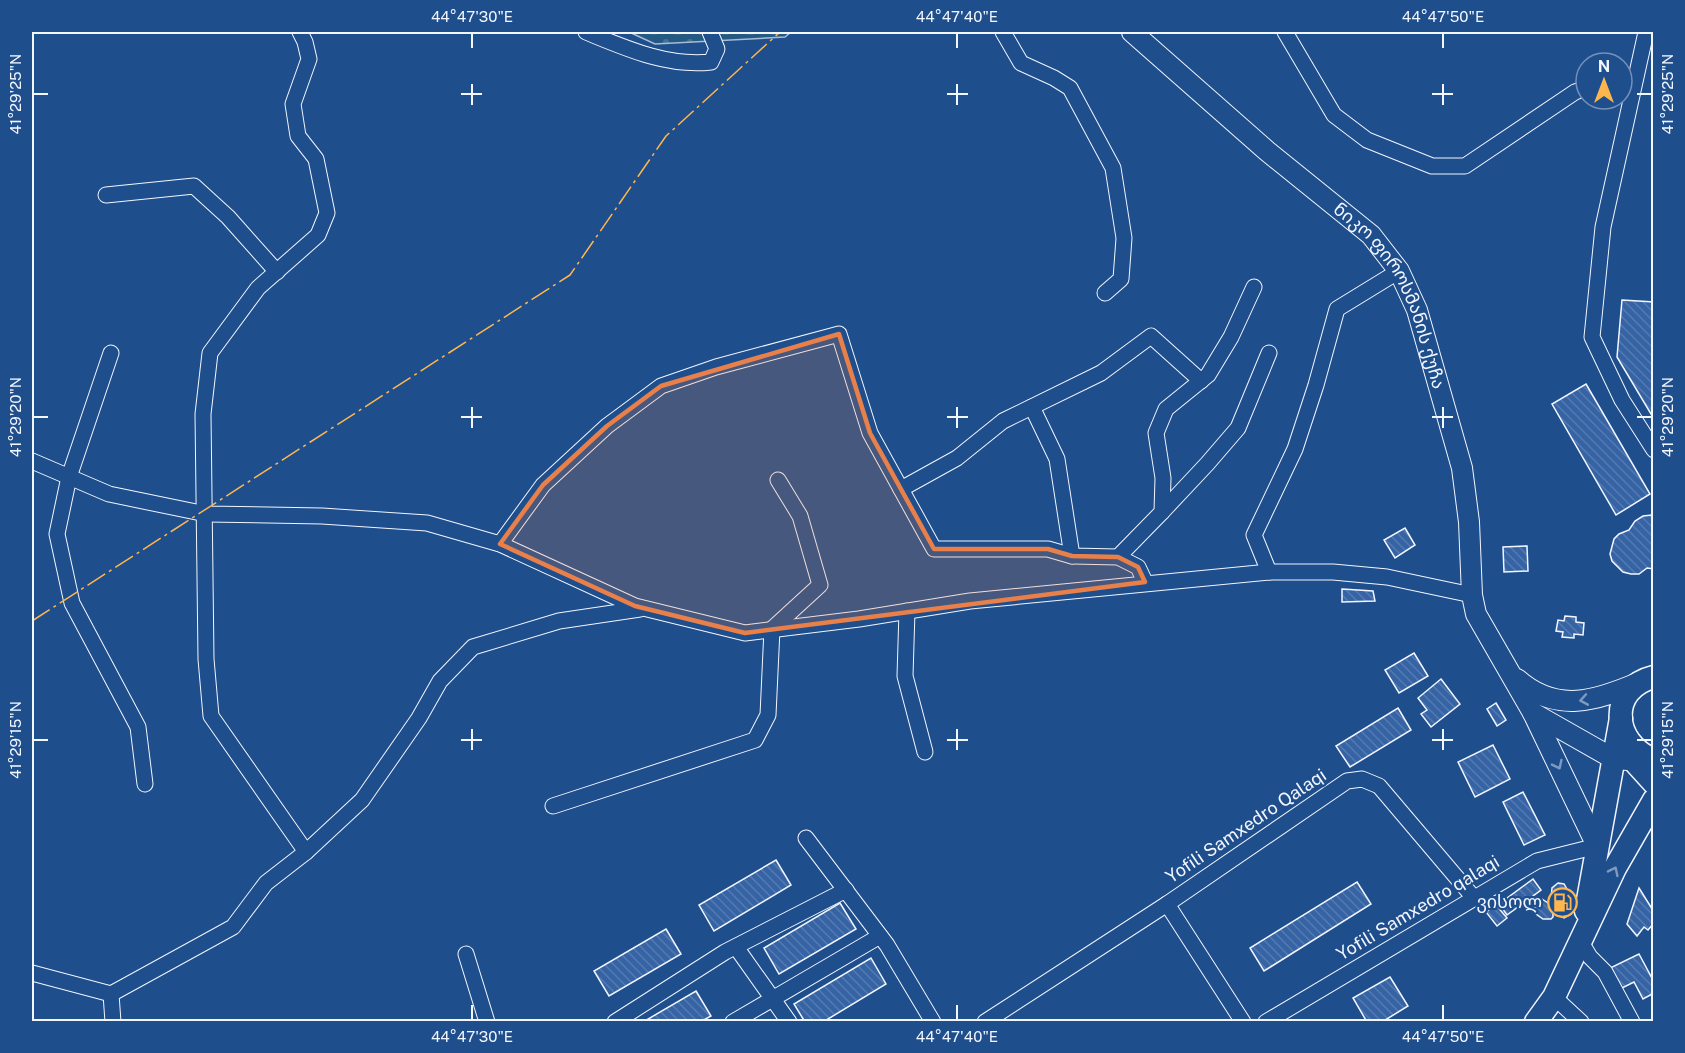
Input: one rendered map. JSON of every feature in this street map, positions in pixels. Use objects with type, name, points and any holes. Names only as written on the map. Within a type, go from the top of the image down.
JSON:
[{"type":"highway","points":[[1586,950],[1597,846],[1641,755],[1631,747],[1622,727],[1626,698],[1647,680],[1653,662]]},
{"type":"highway","points":[[1622,727],[1653,783]]},
{"type":"highway","points":[[1536,1022],[1586,950],[1615,868],[1653,800]]},
{"type":"highway","points":[[1631,839],[1653,825]]},
{"type":"main road","name":"ნიკო ფიროსმანის ქუჩა","points":[[1132,32],[1267,151],[1371,235],[1399,271],[1417,310],[1462,468],[1469,522],[1472,595],[1476,614],[1533,712],[1597,846]]},
{"type":"main road","points":[[1512,675],[1529,690],[1544,698],[1573,702],[1617,692],[1647,680]]},
{"type":"main road","points":[[1533,712],[1639,760]]},
{"type":"street","points":[[300,32],[309,59],[293,104],[298,136],[316,159],[327,213],[318,235],[258,288],[210,353],[203,414],[206,659],[211,716],[306,852]]},
{"type":"street","points":[[586,32],[642,54],[695,64],[711,62],[717,50],[710,32]]},
{"type":"street","points":[[1003,32],[1021,63],[1070,88],[1113,168],[1124,238],[1122,279],[1105,293]]},
{"type":"street","points":[[1286,32],[1334,115],[1367,140],[1432,166],[1465,166],[1574,93]]},
{"type":"street","points":[[1634,63],[1646,32]]},
{"type":"street","points":[[1623,111],[1603,227],[1592,337],[1622,400],[1653,450]]},
{"type":"street","points":[[106,195],[194,186],[228,217],[277,272]]},
{"type":"street","points":[[1269,572],[1254,535],[1295,449],[1337,309],[1399,271]]},
{"type":"street","points":[[1162,512],[1163,478],[1156,433],[1166,409],[1208,375],[1231,337],[1254,286]]},
{"type":"street","points":[[500,544],[543,485],[607,426],[661,386],[716,367],[839,334],[870,433],[934,549],[1048,549],[1072,556],[1118,557],[1138,567],[1145,582]]},
{"type":"street","points":[[901,489],[957,458],[1003,421],[1101,374],[1151,336],[1201,381]]},
{"type":"street","points":[[111,353],[69,477],[57,534],[72,603],[138,727],[145,784]]},
{"type":"street","points":[[1118,557],[1207,464],[1238,428],[1269,353]]},
{"type":"street","points":[[1032,407],[1057,459],[1072,556]]},
{"type":"street","points":[[32,461],[110,494],[206,514],[322,516],[427,523],[500,544],[635,606],[745,633],[970,601],[1145,582],[1269,572],[1333,572],[1388,577],[1472,595]]},
{"type":"street","points":[[553,806],[755,740],[768,715],[772,629],[820,585],[800,516],[778,480]]},
{"type":"street","points":[[32,973],[111,994],[233,927],[266,883],[306,852],[362,800],[419,718],[440,681],[473,647],[559,621],[646,608]]},
{"type":"street","points":[[907,611],[905,676],[925,752]]},
{"type":"street","name":"Yofili Samxedro Qalaqi","points":[[985,1022],[1167,904],[1347,781],[1362,779],[1379,786],[1474,898]]},
{"type":"street","points":[[806,838],[880,936],[933,1022]]},
{"type":"street","name":"Yofili Samxedro qalaqi","points":[[1266,1022],[1537,861],[1597,846]]},
{"type":"street","points":[[615,1022],[736,947],[846,890]]},
{"type":"street","name":"Yofili Samxedro Qalaqi","points":[[1167,904],[1243,1022]]},
{"type":"street","points":[[734,1022],[880,936]]},
{"type":"street","points":[[736,947],[789,1022]]},
{"type":"street","points":[[1586,950],[1605,972],[1632,1022]]},
{"type":"street","points":[[466,954],[487,1022]]},
{"type":"street","points":[[111,994],[113,1022]]},
{"type":"street","points":[[1554,998],[1581,1022]]},
{"type":"highlighted area","points":[[839,334],[870,433],[934,549],[1048,549],[1072,556],[1118,557],[1138,567],[1145,582],[745,633],[635,606],[500,544],[543,485],[607,426],[661,386]]},
{"type":"green space","points":[[629,32],[791,32],[785,37],[655,44]]},
{"type":"building","points":[[1622,300],[1654,302],[1654,419],[1617,357]]},
{"type":"building","points":[[1586,384],[1650,494],[1616,515],[1552,404]]},
{"type":"building","points":[[1654,515],[1654,569],[1647,568],[1639,574],[1623,572],[1612,561],[1610,554],[1614,539],[1629,530],[1635,521],[1643,516]]},
{"type":"building","points":[[1405,528],[1415,545],[1395,558],[1384,540]]},
{"type":"building","points":[[1527,546],[1528,571],[1504,572],[1503,547]]},
{"type":"building","points":[[1342,589],[1373,591],[1375,601],[1342,602]]},
{"type":"building","points":[[1565,616],[1576,617],[1576,622],[1584,623],[1583,635],[1574,634],[1574,638],[1562,637],[1563,632],[1556,631],[1558,620],[1564,621]]},
{"type":"building","points":[[1414,653],[1428,676],[1399,693],[1385,670]]},
{"type":"building","points":[[1441,679],[1460,704],[1431,727],[1421,714],[1427,710],[1418,698]]},
{"type":"building","points":[[1496,703],[1506,720],[1497,726],[1487,709]]},
{"type":"building","points":[[1398,708],[1411,730],[1350,767],[1336,746]]},
{"type":"building","points":[[1493,745],[1510,779],[1475,797],[1458,762]]},
{"type":"building","points":[[1523,792],[1545,835],[1524,845],[1503,802]]},
{"type":"building","points":[[776,860],[791,885],[714,931],[699,905]]},
{"type":"building","points":[[1533,879],[1541,890],[1507,915],[1499,904]]},
{"type":"building","points":[[1357,882],[1371,904],[1264,971],[1250,948]]},
{"type":"building","points":[[1558,883],[1564,884],[1572,898],[1571,914],[1564,918],[1556,914],[1551,900],[1552,888]]},
{"type":"building","points":[[1639,888],[1654,912],[1654,923],[1648,930],[1644,927],[1637,936],[1627,924]]},
{"type":"building","points":[[1542,899],[1553,909],[1551,919],[1543,919],[1536,914],[1534,904],[1536,900]]},
{"type":"building","points":[[840,903],[856,929],[779,974],[764,948]]},
{"type":"building","points":[[1496,905],[1507,918],[1497,926],[1486,912]]},
{"type":"building","points":[[666,929],[681,954],[609,996],[594,971]]},
{"type":"building","points":[[1639,954],[1654,982],[1654,993],[1643,999],[1634,982],[1618,990],[1608,969]]},
{"type":"building","points":[[871,958],[886,984],[823,1022],[805,1022],[794,1004]]},
{"type":"building","points":[[1390,977],[1408,1006],[1382,1022],[1367,1022],[1353,998]]},
{"type":"building","points":[[696,991],[711,1016],[700,1022],[643,1022]]},
{"type":"power","points":[[32,621],[570,275],[666,136],[780,32]]},
{"type":"place","name":"ვისოლ","points":[[1563,902]]}]
